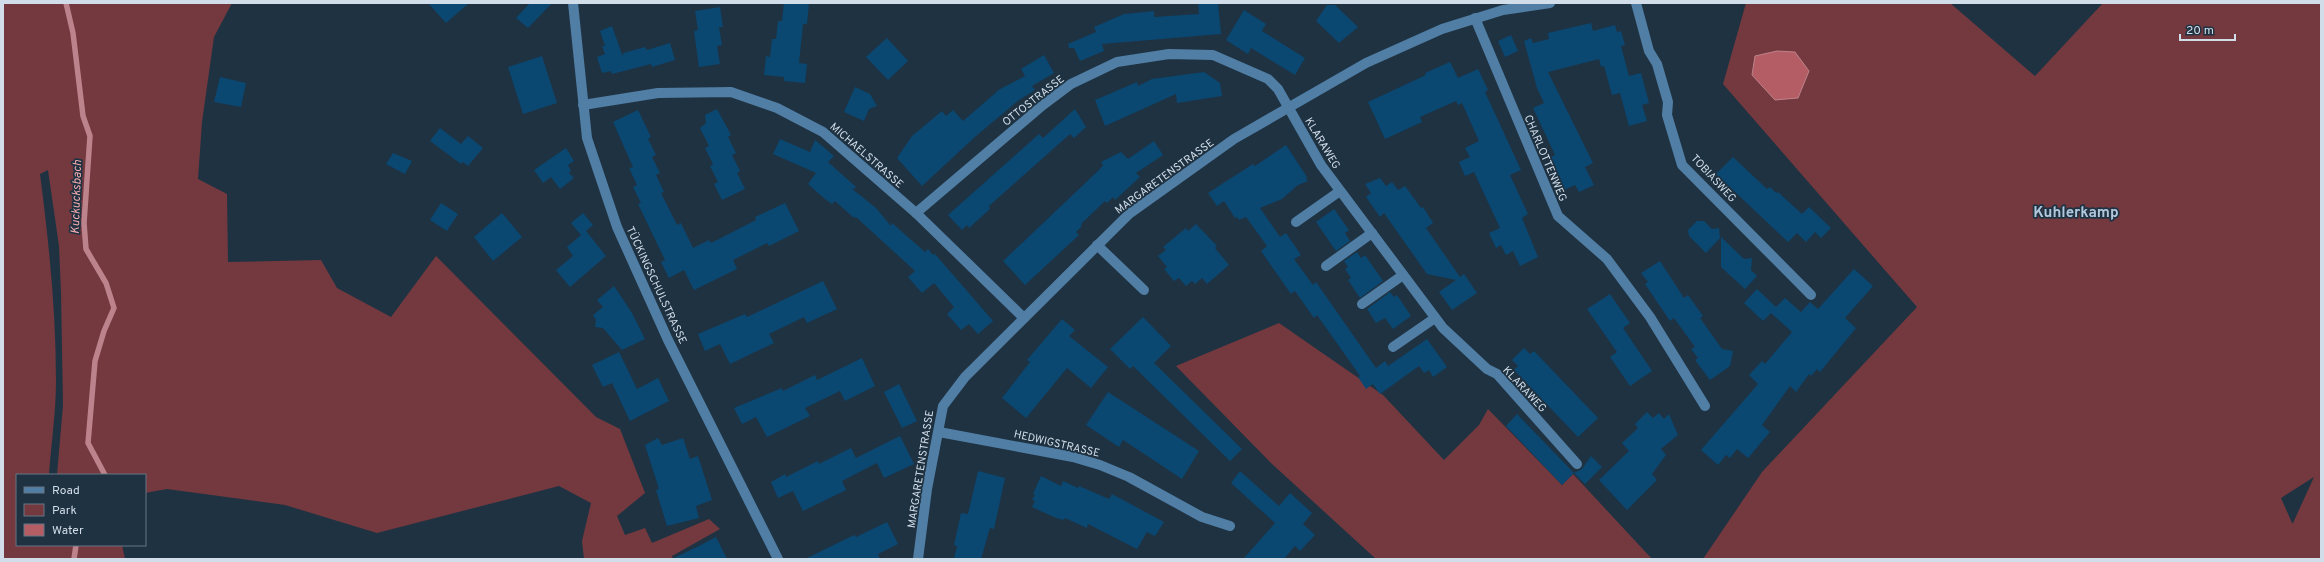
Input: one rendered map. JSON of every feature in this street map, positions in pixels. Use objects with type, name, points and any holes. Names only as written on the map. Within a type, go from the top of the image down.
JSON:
[{"type":"street","name":"TÜCKINGSCHULSTRASSE","points":[[573,3],[587,138],[617,227],[668,340],[778,559]]},
{"type":"street","name":"MARGARETENSTRASSE","points":[[918,559],[927,489],[943,406],[965,377],[1128,214],[1234,139],[1366,63],[1442,29],[1474,18],[1504,10],[1550,3]]},
{"type":"street","name":"TOBIASWEG","points":[[1636,3],[1649,51],[1657,64],[1668,102],[1667,115],[1682,165],[1811,295]]},
{"type":"street","name":"CHARLOTTENWEG","points":[[1474,18],[1558,216],[1607,259],[1650,317],[1705,406]]},
{"type":"street","name":"OTTOSTRASSE","points":[[916,213],[1043,105],[1071,84],[1117,62],[1169,54],[1213,55],[1268,79],[1278,89],[1288,107]]},
{"type":"street","name":"MICHAELSTRASSE","points":[[583,105],[658,93],[732,92],[777,108],[824,132],[916,213],[1024,318]]},
{"type":"street","name":"KLARAWEG","points":[[1288,107],[1321,166],[1443,328],[1487,368],[1497,374],[1577,464]]},
{"type":"street","points":[[1296,222],[1340,191]]},
{"type":"street","points":[[1326,266],[1372,233]]},
{"type":"street","points":[[1097,245],[1144,290]]},
{"type":"street","points":[[1362,304],[1403,275]]},
{"type":"street","points":[[1393,347],[1435,318]]},
{"type":"street","name":"HEDWIGSTRASSE","points":[[939,432],[1073,457],[1100,465],[1129,477],[1202,517],[1230,526]]},
{"type":"green space","points":[[3,3],[232,3],[214,37],[202,122],[198,179],[227,194],[228,262],[321,260],[337,288],[391,317],[436,256],[596,417],[620,429],[645,493],[617,516],[625,535],[645,528],[652,543],[709,519],[720,529],[672,556],[673,559],[584,559],[582,541],[591,503],[559,486],[377,533],[285,505],[167,489],[146,493],[146,474],[57,474],[63,405],[61,293],[59,246],[48,170],[40,174],[53,303],[56,355],[56,393],[49,474],[16,474],[16,546],[122,546],[125,559],[3,559]]},
{"type":"green space","points":[[1746,3],[1950,3],[2035,76],[2103,3],[2321,3],[2321,559],[1703,559],[1762,472],[1917,307],[1723,84]],"holes":[[[2314,477],[2293,523],[2281,498]]]},
{"type":"green space","points":[[1279,323],[1383,395],[1444,460],[1479,425],[1488,409],[1562,485],[1573,474],[1652,559],[1376,559],[1271,463],[1176,366]]},
{"type":"water","points":[[1777,51],[1795,52],[1809,71],[1798,98],[1775,100],[1752,75],[1755,56]]},
{"type":"building","points":[[428,3],[469,3],[446,23]]},
{"type":"building","points":[[530,3],[552,3],[528,28],[516,18]]},
{"type":"building","points":[[784,3],[809,3],[807,24],[803,24],[799,63],[807,64],[805,83],[784,81],[784,77],[764,75],[766,56],[770,57],[772,39],[776,39],[778,21],[782,21]]},
{"type":"building","points":[[1198,3],[1218,3],[1221,34],[1102,44],[1104,51],[1080,61],[1074,48],[1069,48],[1068,44],[1096,32],[1094,27],[1124,14],[1154,11],[1154,17],[1199,14]]},
{"type":"building","points":[[1327,5],[1335,5],[1358,27],[1339,43],[1316,21]]},
{"type":"building","points":[[720,7],[723,27],[719,27],[722,45],[717,46],[720,64],[699,67],[694,31],[698,30],[695,11]]},
{"type":"building","points":[[1244,10],[1266,24],[1262,31],[1305,58],[1295,75],[1251,48],[1248,54],[1226,40]]},
{"type":"building","points":[[1591,23],[1593,31],[1615,25],[1617,32],[1621,31],[1625,45],[1621,46],[1629,76],[1641,73],[1649,103],[1642,105],[1647,121],[1629,126],[1620,93],[1612,95],[1604,66],[1601,67],[1599,59],[1548,72],[1593,163],[1585,167],[1594,185],[1579,192],[1575,185],[1564,190],[1550,157],[1555,155],[1533,108],[1544,103],[1537,88],[1524,41],[1531,38],[1533,43],[1549,39],[1548,33]]},
{"type":"building","points":[[612,26],[623,57],[623,53],[645,47],[647,50],[670,43],[675,60],[652,67],[651,64],[612,74],[611,71],[602,73],[597,57],[605,54],[602,46],[605,46],[600,31]]},
{"type":"building","points":[[1511,35],[1518,51],[1505,57],[1498,41]]},
{"type":"building","points":[[887,38],[908,61],[888,80],[866,57]]},
{"type":"building","points":[[1044,55],[1054,73],[1032,86],[1035,90],[1019,100],[976,136],[922,186],[897,158],[912,136],[942,111],[946,116],[953,110],[963,121],[1000,89],[1025,76],[1021,69]]},
{"type":"building","points":[[542,56],[557,103],[523,114],[508,67]]},
{"type":"building","points":[[1450,62],[1458,78],[1478,69],[1488,90],[1485,92],[1521,170],[1510,175],[1528,214],[1522,218],[1538,257],[1520,266],[1513,251],[1506,255],[1501,245],[1496,248],[1489,233],[1500,228],[1474,172],[1465,176],[1459,162],[1470,157],[1465,148],[1479,141],[1462,103],[1458,105],[1456,101],[1420,117],[1422,122],[1385,139],[1368,102]]},
{"type":"building","points":[[1204,72],[1220,83],[1222,96],[1177,103],[1176,94],[1105,126],[1095,100],[1137,82],[1138,86],[1152,79]]},
{"type":"building","points":[[220,77],[246,83],[241,107],[214,102]]},
{"type":"building","points":[[855,87],[870,94],[877,106],[869,109],[864,121],[844,112]]},
{"type":"building","points":[[717,109],[731,135],[728,137],[736,153],[732,155],[740,171],[737,173],[745,189],[722,200],[714,184],[718,182],[710,166],[713,164],[705,148],[709,146],[700,128],[706,123],[705,115]]},
{"type":"building","points":[[1075,109],[1086,127],[1074,138],[1070,134],[989,206],[990,209],[969,228],[967,225],[962,230],[948,215],[1039,134],[1043,138]]},
{"type":"building","points":[[638,110],[651,137],[648,139],[656,155],[652,157],[660,173],[656,175],[664,192],[661,193],[677,225],[681,223],[693,248],[709,240],[711,243],[756,220],[755,217],[785,203],[799,231],[769,246],[767,243],[733,260],[737,269],[694,290],[684,270],[669,278],[661,262],[665,260],[638,204],[641,203],[633,187],[637,185],[629,168],[633,167],[613,122]]},
{"type":"building","points":[[440,128],[461,144],[468,136],[483,148],[468,166],[463,162],[461,164],[430,141]]},
{"type":"building","points":[[780,139],[810,152],[815,140],[834,156],[828,162],[856,187],[854,189],[851,188],[876,208],[891,226],[892,223],[925,252],[928,249],[933,255],[935,254],[993,321],[978,334],[969,324],[961,330],[947,314],[954,307],[934,283],[922,293],[908,277],[915,271],[856,217],[854,218],[835,201],[832,204],[808,184],[816,173],[773,154]]},
{"type":"building","points":[[1154,141],[1163,155],[1136,173],[1140,177],[1115,200],[1113,197],[1107,203],[1105,201],[1081,224],[1082,226],[1076,232],[1079,235],[1025,285],[1003,261],[1099,170],[1103,165],[1101,162],[1121,152],[1128,159]]},
{"type":"building","points":[[1286,145],[1307,177],[1306,179],[1308,181],[1298,185],[1282,199],[1260,208],[1280,237],[1286,233],[1301,255],[1294,259],[1313,285],[1316,282],[1376,368],[1385,361],[1388,366],[1427,339],[1447,367],[1433,377],[1429,370],[1424,373],[1419,366],[1380,394],[1373,384],[1366,389],[1358,377],[1360,376],[1317,315],[1314,318],[1295,291],[1291,294],[1261,251],[1267,246],[1246,217],[1239,220],[1237,217],[1235,218],[1224,201],[1217,206],[1208,193],[1253,164],[1255,166]]},
{"type":"building","points":[[566,148],[574,161],[568,165],[571,171],[569,173],[574,178],[560,189],[551,177],[543,183],[534,170]]},
{"type":"building","points":[[393,153],[412,161],[405,174],[386,164]]},
{"type":"building","points":[[1733,157],[1767,189],[1770,187],[1776,193],[1778,192],[1802,214],[1809,207],[1831,228],[1821,238],[1815,232],[1806,242],[1797,233],[1788,242],[1716,174]]},
{"type":"building","points":[[1380,178],[1386,186],[1392,182],[1398,190],[1405,186],[1421,208],[1423,207],[1433,223],[1426,228],[1460,277],[1464,274],[1477,293],[1452,310],[1439,292],[1456,280],[1427,274],[1384,213],[1380,217],[1366,197],[1371,193],[1365,184]]},
{"type":"building","points":[[441,203],[458,214],[447,231],[430,220]]},
{"type":"building","points":[[1334,209],[1349,230],[1345,233],[1350,241],[1336,251],[1316,222]]},
{"type":"building","points":[[502,213],[522,237],[493,261],[474,237]]},
{"type":"building","points":[[583,213],[593,225],[586,231],[606,256],[570,287],[556,270],[573,256],[567,247],[581,235],[571,223]]},
{"type":"building","points":[[1697,221],[1704,221],[1712,229],[1719,228],[1720,238],[1706,253],[1689,236],[1688,230]]},
{"type":"building","points":[[1196,224],[1217,246],[1215,248],[1229,265],[1207,284],[1202,278],[1195,284],[1192,281],[1186,286],[1179,278],[1174,281],[1164,269],[1167,267],[1158,256],[1166,250],[1163,247],[1186,228],[1188,231]]},
{"type":"building","points":[[1721,237],[1744,259],[1752,258],[1751,270],[1757,276],[1745,289],[1721,267]]},
{"type":"building","points":[[1357,252],[1361,258],[1365,255],[1383,281],[1360,298],[1348,280],[1351,278],[1345,269],[1348,267],[1344,261]]},
{"type":"building","points":[[1660,261],[1684,298],[1688,295],[1703,316],[1700,318],[1722,349],[1733,351],[1730,366],[1710,380],[1695,360],[1698,358],[1691,349],[1695,347],[1674,318],[1670,321],[1645,284],[1648,282],[1641,273]]},
{"type":"building","points":[[1854,269],[1873,286],[1845,318],[1856,328],[1820,372],[1817,369],[1811,376],[1809,374],[1796,392],[1790,386],[1762,425],[1770,432],[1748,458],[1737,449],[1730,458],[1726,455],[1718,465],[1701,450],[1758,384],[1749,375],[1762,361],[1765,364],[1792,332],[1771,313],[1763,321],[1744,303],[1757,289],[1776,307],[1785,298],[1801,312],[1810,302],[1818,309]]},
{"type":"building","points":[[823,281],[837,309],[807,323],[804,317],[769,334],[774,343],[730,364],[720,344],[705,351],[698,334],[745,314],[747,317]]},
{"type":"building","points":[[614,286],[632,313],[645,339],[622,350],[603,328],[595,327],[596,320],[593,315],[603,307],[597,300]]},
{"type":"building","points":[[1390,292],[1394,297],[1397,295],[1411,316],[1393,329],[1385,318],[1376,323],[1367,309]]},
{"type":"building","points":[[1610,294],[1630,323],[1623,328],[1652,371],[1630,386],[1610,357],[1617,352],[1587,309]]},
{"type":"building","points":[[1143,317],[1171,346],[1154,363],[1242,449],[1230,461],[1133,366],[1130,369],[1110,349]]},
{"type":"building","points":[[1062,319],[1075,330],[1069,336],[1108,367],[1091,388],[1067,368],[1026,418],[1002,398],[1030,362],[1027,360]]},
{"type":"building","points":[[1524,348],[1530,354],[1534,351],[1598,418],[1578,437],[1514,370],[1518,366],[1512,360]]},
{"type":"building","points":[[619,352],[637,389],[658,378],[669,401],[630,421],[612,383],[603,387],[592,365]]},
{"type":"building","points":[[862,358],[875,386],[845,401],[840,391],[805,408],[810,416],[767,437],[756,417],[742,424],[734,408],[782,388],[783,391],[815,375],[817,380]]},
{"type":"building","points":[[899,384],[917,421],[902,428],[884,392]]},
{"type":"building","points":[[1108,392],[1199,451],[1182,479],[1123,440],[1119,447],[1086,425]]},
{"type":"building","points":[[1647,412],[1653,418],[1659,413],[1664,419],[1669,414],[1678,435],[1661,449],[1666,455],[1652,474],[1657,480],[1627,510],[1599,480],[1629,451],[1622,443],[1638,428],[1635,424]]},
{"type":"building","points":[[1517,414],[1574,473],[1562,485],[1506,426]]},
{"type":"building","points":[[900,436],[914,464],[884,478],[877,463],[842,481],[846,490],[803,511],[793,491],[778,498],[771,482],[785,474],[786,477],[818,461],[819,464],[851,448],[856,458]]},
{"type":"building","points":[[658,438],[662,445],[683,438],[690,459],[698,456],[712,500],[696,506],[699,518],[667,526],[656,490],[659,489],[645,445]]},
{"type":"building","points":[[1591,456],[1602,467],[1585,484],[1574,473],[1582,469]]},
{"type":"building","points":[[978,471],[1005,478],[994,529],[990,528],[981,559],[954,559],[957,546],[954,545],[961,513],[968,514]]},
{"type":"building","points":[[1240,471],[1279,506],[1290,493],[1312,513],[1303,524],[1315,535],[1300,551],[1295,546],[1284,559],[1243,559],[1275,523],[1231,483]]},
{"type":"building","points":[[1041,476],[1061,486],[1063,481],[1109,499],[1112,494],[1164,522],[1155,536],[1147,532],[1137,549],[1088,524],[1087,528],[1065,518],[1064,520],[1056,518],[1032,507],[1035,501],[1032,500],[1035,495],[1033,494]]},
{"type":"building","points":[[887,522],[898,544],[878,554],[880,559],[805,559],[854,535],[856,537]]},
{"type":"building","points":[[716,537],[727,559],[672,559],[699,546]]},
{"type":"waterway","name":"Kuckucksbach","points":[[66,3],[73,33],[83,116],[90,136],[84,223],[86,249],[106,283],[114,308],[104,331],[95,361],[88,443],[104,474]]},
{"type":"waterway","name":"Kuckucksbach","points":[[74,559],[76,546]]},
{"type":"district","name":"Kuhlerkamp","points":[[2076,212]]}]
